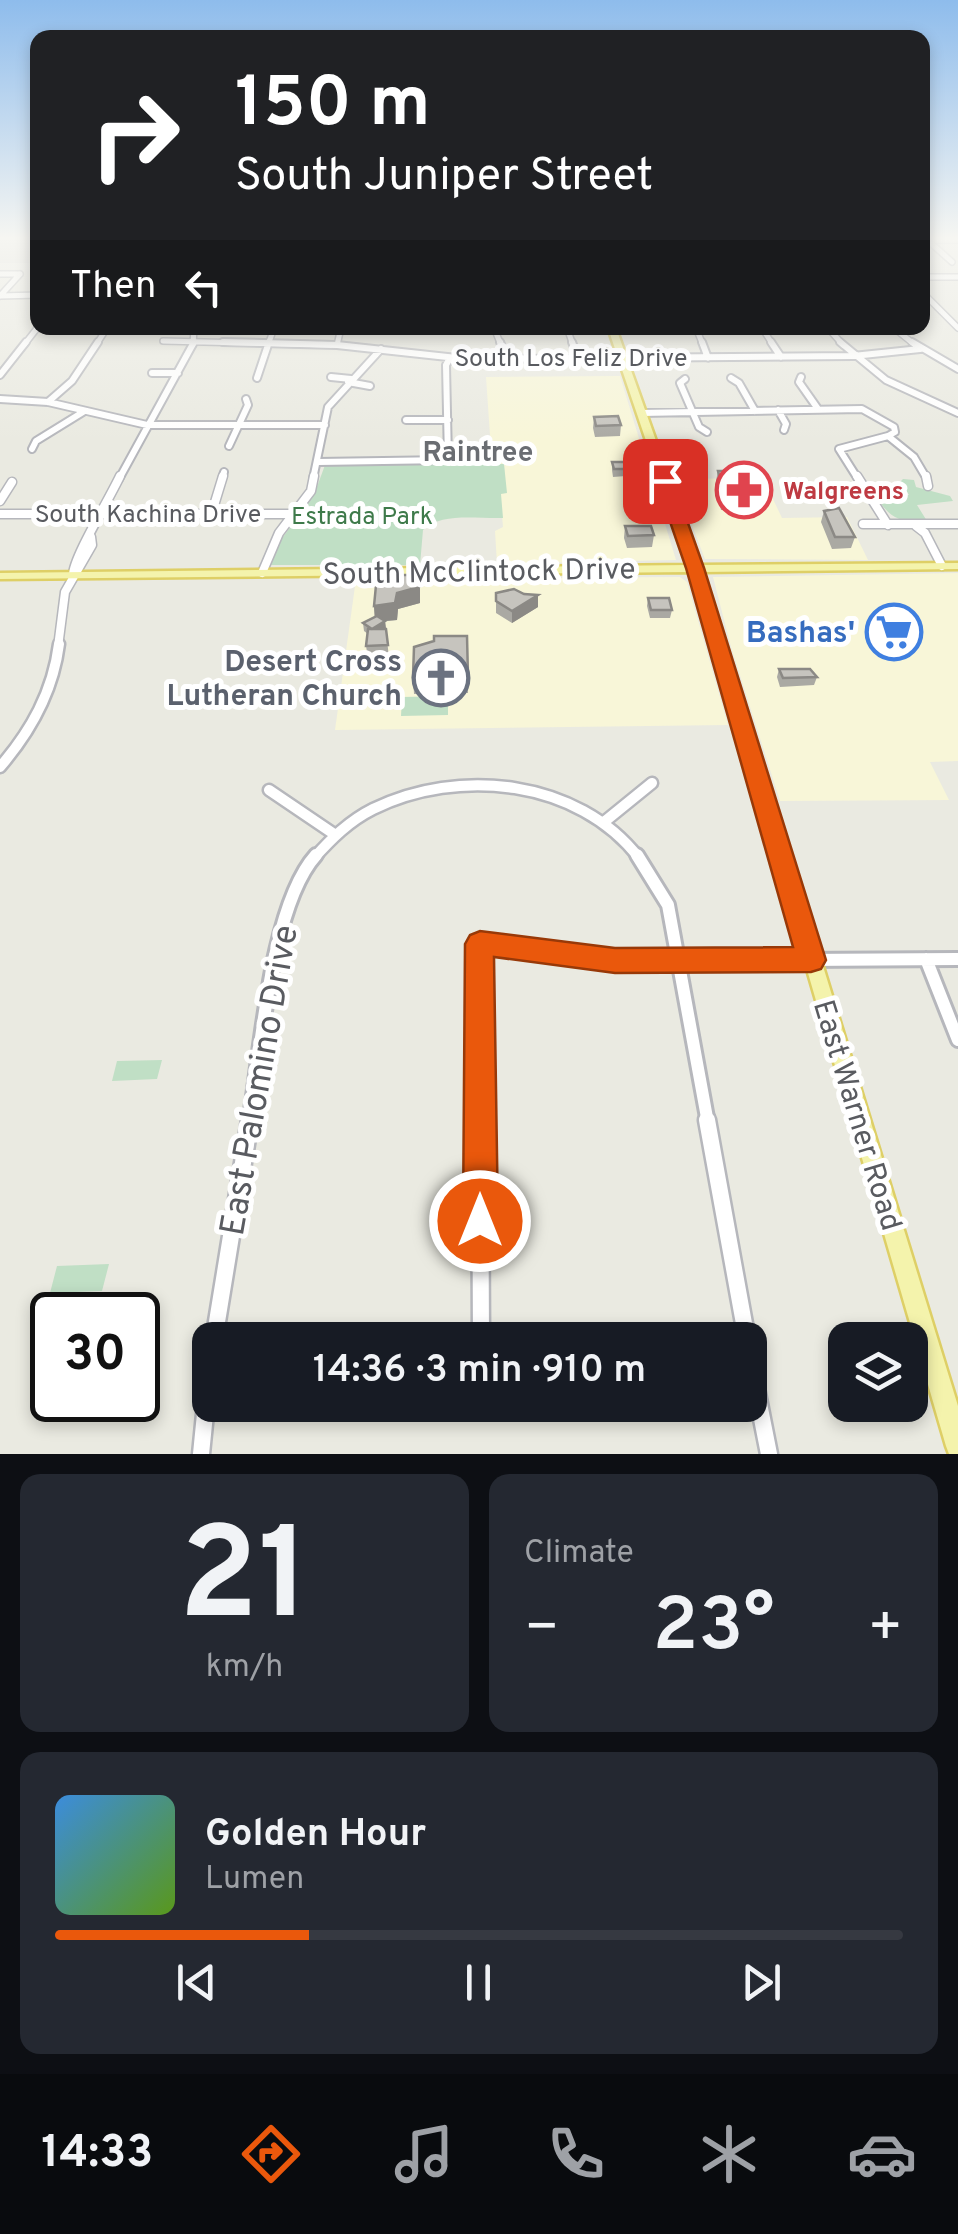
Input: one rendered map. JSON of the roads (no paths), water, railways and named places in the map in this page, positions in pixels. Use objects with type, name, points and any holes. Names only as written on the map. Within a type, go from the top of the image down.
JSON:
[{"type":"main road","name":"East Warner Road","points":[[615,335],[695,568],[958,1446]]},
{"type":"main road","name":"South McClintock Drive","points":[[0,576],[958,566]]},
{"type":"street","points":[[935,305],[958,328]]},
{"type":"street","points":[[0,375],[32,335]]},
{"type":"street","points":[[48,402],[72,381],[102,335]]},
{"type":"street","points":[[0,766],[18,746],[42,706],[56,666],[65,592],[92,545],[90,538],[147,426],[194,343],[194,335]]},
{"type":"street","points":[[257,378],[272,335]]},
{"type":"street","points":[[337,344],[339,335]]},
{"type":"street","points":[[497,335],[507,359]]},
{"type":"street","points":[[569,335],[578,358]]},
{"type":"street","points":[[699,335],[708,358]]},
{"type":"street","points":[[766,335],[780,357]]},
{"type":"street","points":[[834,335],[853,356],[900,388],[958,413]]},
{"type":"street","points":[[903,335],[948,364],[958,366]]},
{"type":"street","name":"South Los Feliz Drive","points":[[163,341],[337,344],[450,358],[507,359],[853,356],[920,348]]},
{"type":"street","points":[[262,573],[279,533],[311,491],[328,406],[382,349]]},
{"type":"street","points":[[318,462],[448,460],[446,364],[450,358]]},
{"type":"street","points":[[152,373],[178,373]]},
{"type":"street","points":[[331,376],[370,386]]},
{"type":"street","points":[[802,377],[799,382],[818,409]]},
{"type":"street","points":[[731,378],[740,383],[755,411]]},
{"type":"street","points":[[685,379],[680,383],[699,426],[707,432]]},
{"type":"street","points":[[230,446],[248,405],[246,399]]},
{"type":"street","points":[[0,400],[48,402],[147,426],[325,425]]},
{"type":"street","points":[[778,410],[786,424],[784,430]]},
{"type":"street","points":[[641,413],[868,411],[896,432],[839,449],[888,526]]},
{"type":"street","points":[[32,449],[36,441],[83,412]]},
{"type":"street","points":[[406,420],[448,420]]},
{"type":"street","points":[[888,436],[901,443],[928,476],[928,486]]},
{"type":"street","points":[[838,438],[850,446]]},
{"type":"street","points":[[212,512],[224,472]]},
{"type":"street","points":[[0,501],[12,482]]},
{"type":"street","name":"South Kachina Drive","points":[[0,514],[296,514]]},
{"type":"street","points":[[863,524],[958,524]]},
{"type":"street","points":[[915,525],[942,566]]},
{"type":"street","points":[[604,822],[652,783]]},
{"type":"street","name":"East Palomino Drive","points":[[217,1322],[279,941],[292,892],[310,862],[334,834],[370,810],[408,794],[481,784],[527,788],[568,802],[604,822],[644,863],[668,905],[744,1322]]},
{"type":"street","points":[[269,790],[334,834]]},
{"type":"street","points":[[481,1322],[480,944],[615,961],[958,959]]},
{"type":"street","points":[[926,959],[958,1040]]},
{"type":"street","points":[[201,1454],[204,1422]]},
{"type":"street","points":[[763,1422],[769,1454]]},
{"type":"place","name":"Walgreens","points":[[744,490]]},
{"type":"place","name":"Bashas'","points":[[894,632]]},
{"type":"place","name":"Desert Cross Lutheran Church","points":[[441,678]]},
{"type":"district","name":"Raintree","points":[[478,451]]},
{"type":"park label","name":"Estrada Park","points":[[362,515]]}]
